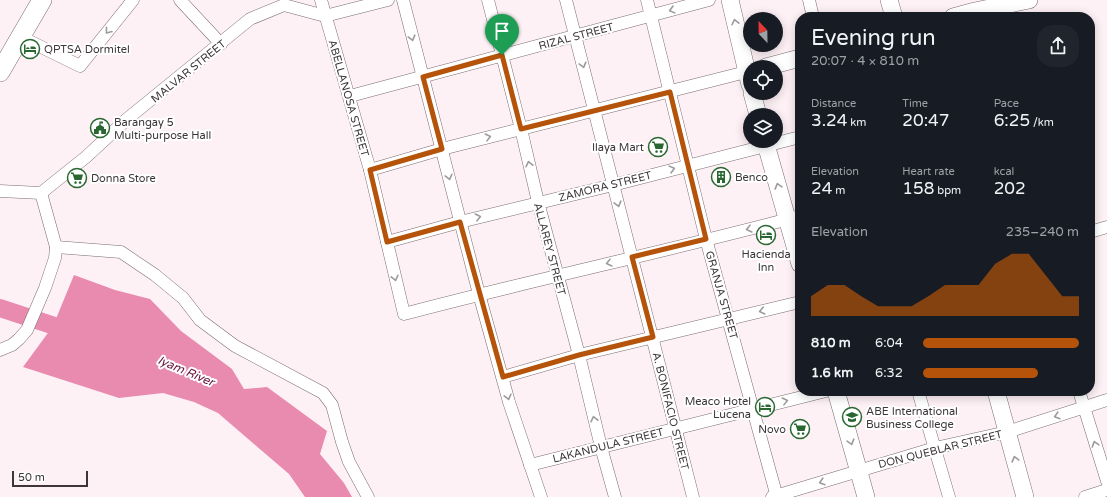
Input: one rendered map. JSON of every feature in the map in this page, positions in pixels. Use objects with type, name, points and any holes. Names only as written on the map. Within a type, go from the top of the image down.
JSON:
[{"type":"main road","points":[[0,72],[42,0]]},
{"type":"main road","points":[[730,0],[745,60]]},
{"type":"main road","points":[[889,0],[893,12]]},
{"type":"main road","points":[[975,9],[1029,0]]},
{"type":"main road","points":[[783,62],[795,59]]},
{"type":"main road","points":[[768,148],[794,218]]},
{"type":"main road","points":[[837,396],[866,497]]},
{"type":"main road","points":[[997,396],[1025,497]]},
{"type":"street","points":[[21,37],[80,66],[133,0]]},
{"type":"street","points":[[180,0],[221,44]]},
{"type":"street","name":"ABELLANOSA STREET","points":[[322,0],[325,16],[350,96],[370,170],[404,314],[479,294]]},
{"type":"street","points":[[325,16],[388,0]]},
{"type":"street","points":[[402,0],[479,294],[509,402],[541,497]]},
{"type":"street","name":"ALLAREY STREET","points":[[488,0],[538,202],[615,497]]},
{"type":"street","name":"A. BONIFACIO STREET","points":[[566,0],[693,497]]},
{"type":"street","name":"GRANJA STREET","points":[[647,0],[706,239],[729,319],[775,497]]},
{"type":"street","name":"RIZAL STREET","points":[[350,96],[709,0]]},
{"type":"street","points":[[809,0],[812,12]]},
{"type":"street","name":"MALVAR STREET","points":[[41,193],[86,157],[127,119],[250,20],[282,3],[325,16]]},
{"type":"street","points":[[370,170],[442,149],[521,129],[670,92],[743,77]]},
{"type":"street","name":"ZAMORA STREET","points":[[783,140],[795,138]]},
{"type":"street","name":"ZAMORA STREET","points":[[387,242],[538,202],[613,185],[751,148]]},
{"type":"street","points":[[0,192],[41,193],[56,247],[55,258],[45,288],[27,330],[12,345],[0,350]]},
{"type":"street","points":[[479,294],[794,218]]},
{"type":"street","points":[[1095,231],[1107,227]]},
{"type":"street","points":[[56,247],[120,252],[155,275],[183,298],[200,320],[235,346],[323,393],[332,405],[349,462],[368,497]]},
{"type":"street","points":[[503,377],[579,355],[795,303]]},
{"type":"street","name":"LAKANDULA STREET","points":[[530,465],[806,396]]},
{"type":"street","points":[[919,396],[949,497]]},
{"type":"street","points":[[1080,396],[1107,481]]},
{"type":"street","name":"DON QUEBLAR STREET","points":[[775,497],[859,470],[935,448],[1008,432],[1107,400]]},
{"type":"street","points":[[1085,497],[1107,490]]},
{"type":"water","points":[[74,275],[115,290],[150,299],[181,331],[232,369],[244,389],[267,387],[327,431],[320,454],[344,483],[352,497],[305,497],[289,474],[218,413],[194,402],[163,393],[119,398],[23,367],[53,326]]},
{"type":"waterway","name":"Iyam River","points":[[0,308],[76,333]]},
{"type":"place","name":"QPTSA Dormitel","points":[[30,49]]},
{"type":"place","name":"Barangay 5 Multi-purpose Hall","points":[[100,128]]},
{"type":"place","name":"Ilaya Mart","points":[[658,147]]},
{"type":"place","name":"Benco","points":[[721,177]]},
{"type":"place","name":"Donna Store","points":[[77,178]]},
{"type":"place","name":"Hacienda Inn","points":[[766,235]]},
{"type":"place","name":"Meaco Hotel Lucena","points":[[765,407]]},
{"type":"place","name":"ABE International Business College","points":[[852,417]]},
{"type":"place","name":"Novo","points":[[800,429]]},
{"type":"route","points":[[502,55],[521,129],[670,92],[706,239],[632,257],[653,337],[579,355],[503,377],[460,222],[387,242],[370,170],[442,149],[423,77],[502,55]]}]
